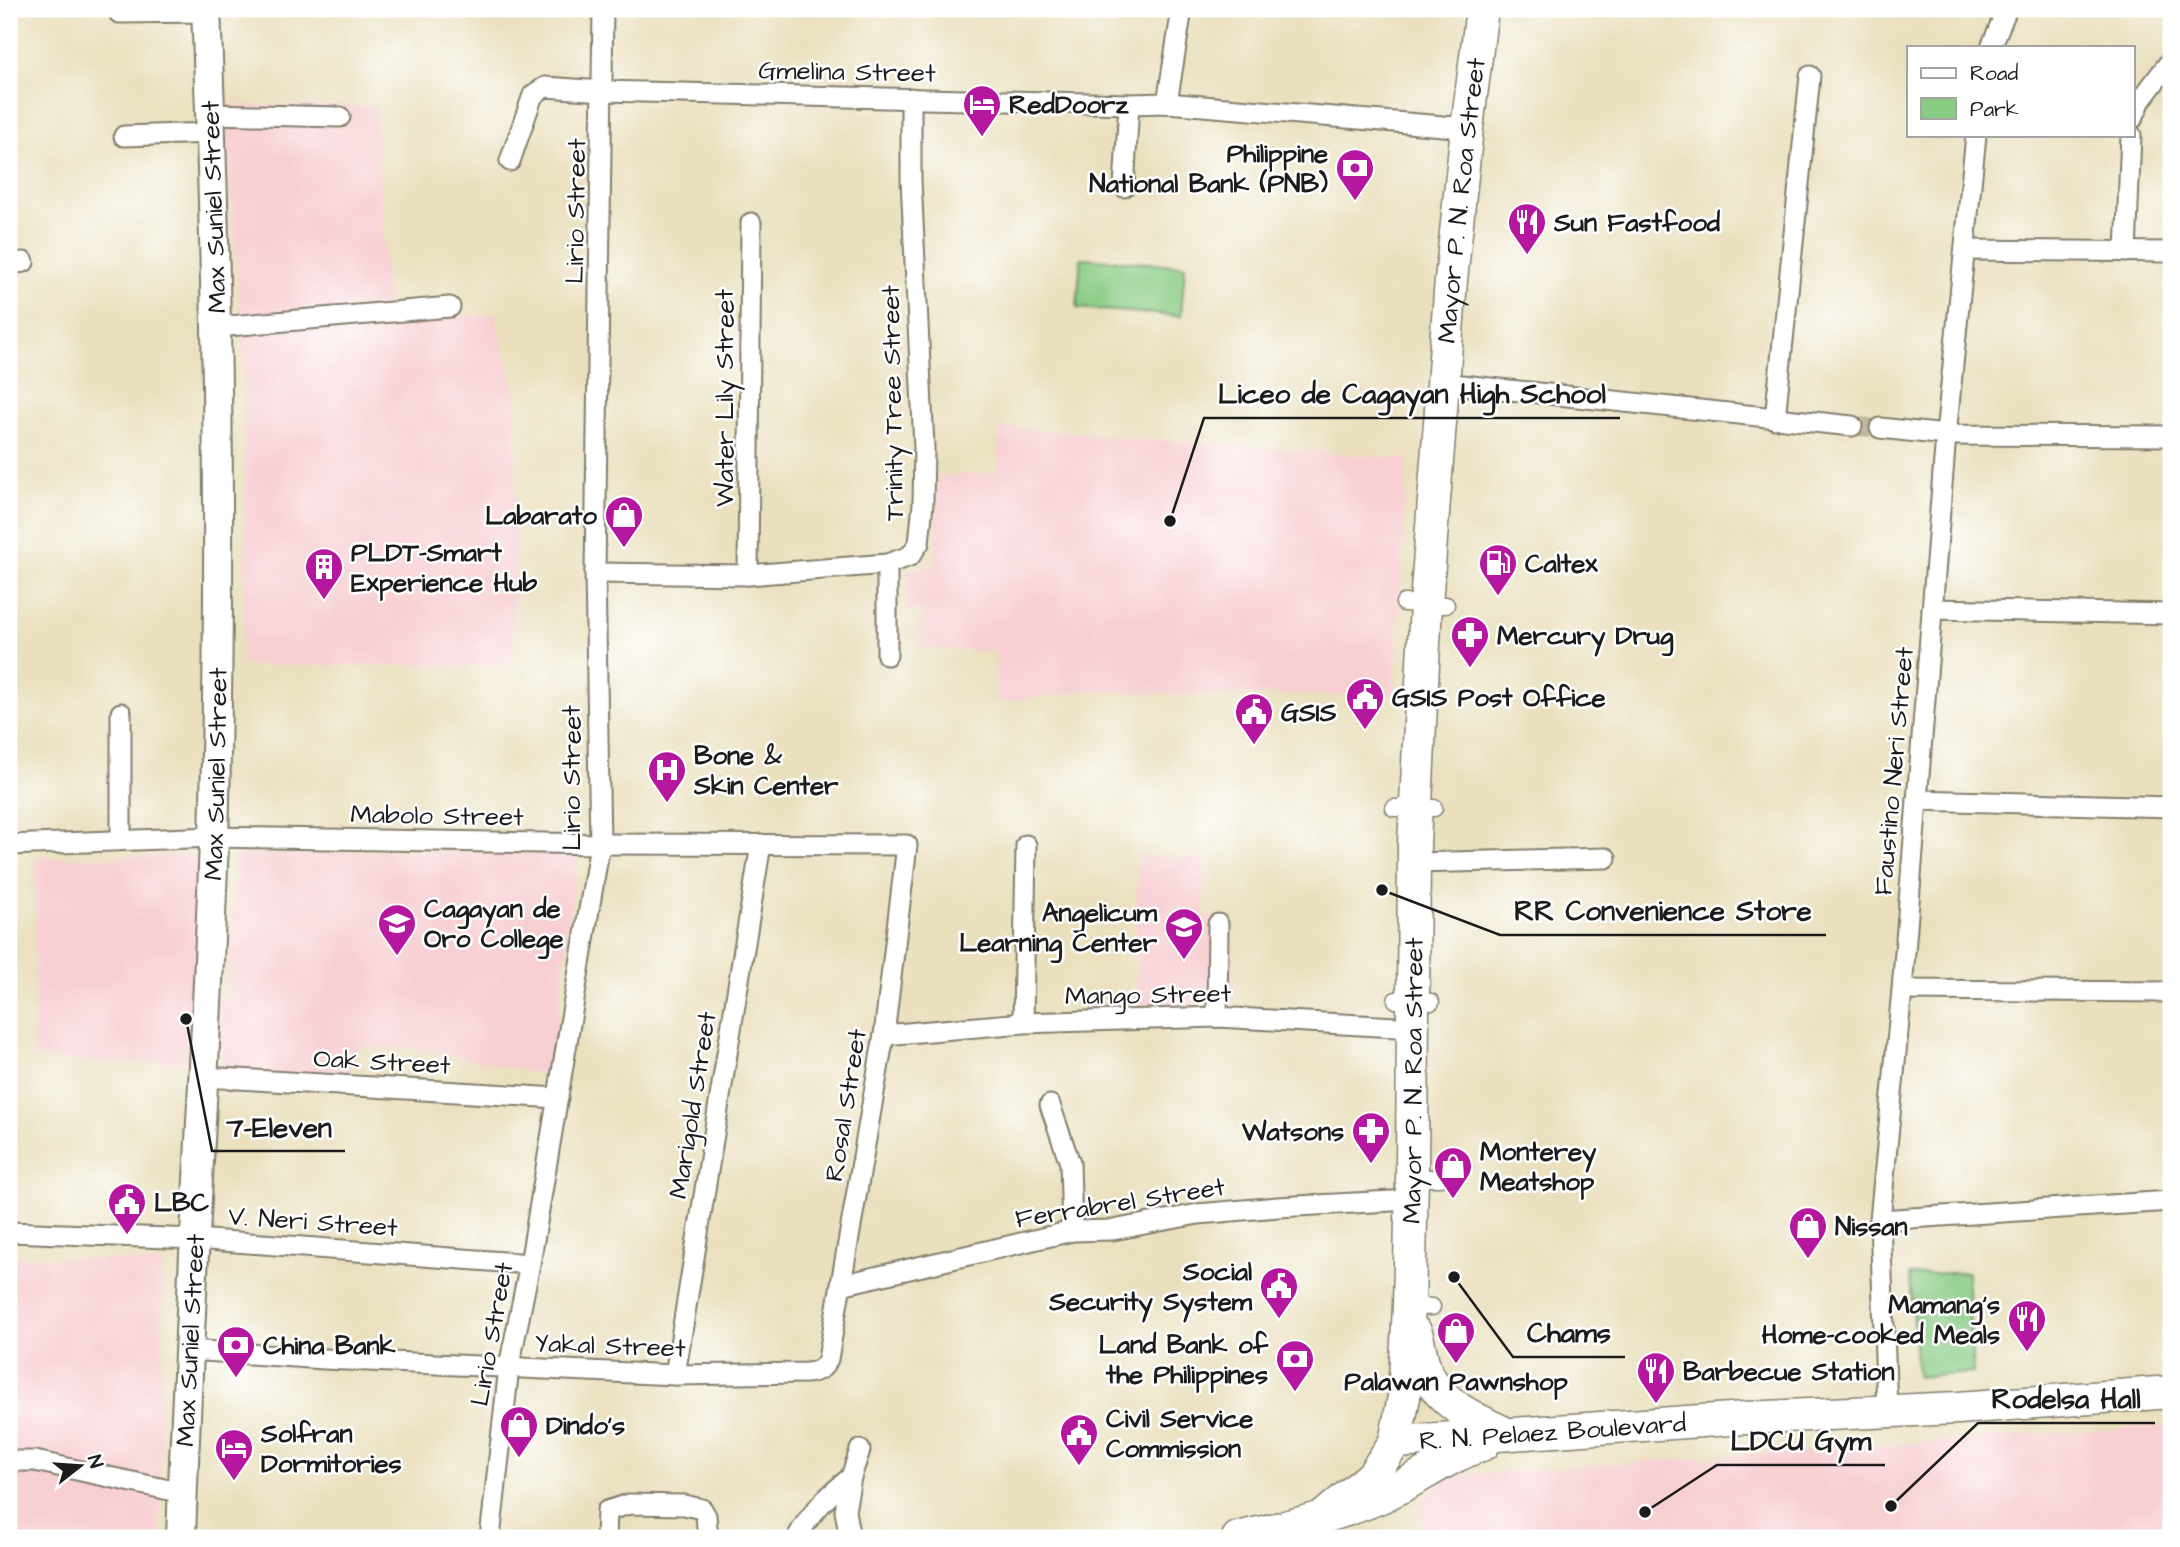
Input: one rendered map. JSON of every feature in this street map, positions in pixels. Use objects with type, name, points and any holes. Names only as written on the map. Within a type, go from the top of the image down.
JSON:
[{"type":"main road","name":"Mayor P. N. Roa Street","points":[[1395,1442],[1420,1306],[1415,1184],[1414,863],[1425,604],[1467,128],[1482,9]]},
{"type":"main road","name":"Max Suniel Street","points":[[181,1538],[214,837],[218,543],[217,327],[206,11]]},
{"type":"main road","points":[[1420,1306],[1426,1371],[1441,1396],[1468,1416],[1508,1435]]},
{"type":"main road","name":"R. N. Pelaez Boulevard","points":[[1395,1442],[2171,1392]]},
{"type":"main road","points":[[1238,1538],[1324,1516],[1379,1498],[1460,1452],[1508,1435]]},
{"type":"main road","points":[[1324,1516],[1373,1475],[1395,1442]]},
{"type":"street","name":"Lirio Street","points":[[489,1538],[509,1367],[530,1264],[600,844],[596,573],[603,9]]},
{"type":"street","points":[[1167,103],[1182,9]]},
{"type":"street","points":[[1991,46],[2007,9]]},
{"type":"street","points":[[119,13],[206,11]]},
{"type":"street","points":[[2134,116],[2141,100],[2171,61]]},
{"type":"street","points":[[1775,419],[1810,76]]},
{"type":"street","name":"Gmelina Street","points":[[510,161],[533,94],[545,87],[603,91],[1167,103],[1467,128]]},
{"type":"street","name":"Trinity Tree Street","points":[[596,573],[748,575],[887,564],[910,556],[919,543],[924,447],[911,180],[911,98]]},
{"type":"street","points":[[1124,187],[1129,104]]},
{"type":"street","points":[[124,136],[211,123],[340,117]]},
{"type":"street","name":"Faustino Neri Street","points":[[1887,1412],[1880,1220],[1902,990],[1946,435],[1976,136]]},
{"type":"street","points":[[2126,252],[2131,136]]},
{"type":"street","name":"Water Lily Street","points":[[748,575],[751,223]]},
{"type":"street","points":[[1965,250],[2171,253]]},
{"type":"street","points":[[217,327],[450,307]]},
{"type":"street","points":[[1443,383],[1852,426]]},
{"type":"street","points":[[1880,428],[1946,435],[2171,436]]},
{"type":"street","points":[[887,564],[887,655]]},
{"type":"street","points":[[1932,609],[2171,614]]},
{"type":"street","points":[[121,713],[121,839]]},
{"type":"street","points":[[1917,800],[2171,807]]},
{"type":"street","name":"Mabolo Street","points":[[9,845],[214,837],[600,844],[907,845]]},
{"type":"street","name":"Marigold Street","points":[[676,1375],[761,844]]},
{"type":"street","name":"Rosal Street","points":[[820,1369],[826,1365],[828,1359],[884,1035],[907,845]]},
{"type":"street","points":[[1023,1023],[1026,845]]},
{"type":"street","points":[[1414,863],[1606,858]]},
{"type":"street","points":[[1217,924],[1217,1017]]},
{"type":"street","points":[[1902,990],[2171,992]]},
{"type":"street","name":"Mango Street","points":[[884,1035],[1023,1023],[1414,1008]]},
{"type":"street","name":"Oak Street","points":[[204,1077],[558,1098]]},
{"type":"street","points":[[1050,1105],[1070,1163],[1072,1231]]},
{"type":"street","name":"Ferrabrel Street","points":[[841,1285],[1072,1231],[1113,1230],[1198,1214],[1278,1207],[1415,1184]]},
{"type":"street","points":[[1880,1220],[2171,1201]]},
{"type":"street","name":"V. Neri Street","points":[[9,1232],[195,1239],[530,1264]]},
{"type":"street","name":"Yakal Street","points":[[188,1350],[676,1375],[806,1373],[820,1369]]},
{"type":"street","points":[[850,1538],[845,1511],[851,1477],[860,1450]]},
{"type":"street","points":[[9,1461],[35,1461],[183,1493]]},
{"type":"street","points":[[797,1538],[804,1524],[822,1502],[851,1477]]},
{"type":"street","points":[[606,1538],[607,1511],[629,1504],[684,1505],[702,1509],[706,1516],[708,1538]]},
{"type":"shaded area","points":[[223,105],[375,106],[388,321],[495,314],[516,398],[516,545],[512,656],[509,666],[242,665],[245,538],[242,332]]},
{"type":"shaded area","points":[[999,427],[1407,459],[1395,695],[1192,695],[1092,690],[996,703],[995,651],[918,648],[922,611],[907,611],[907,570],[935,566],[937,476],[998,472]]},
{"type":"shaded area","name":"Cagayan de Oro College","points":[[578,851],[551,1076],[420,1049],[359,1046],[350,1055],[349,1072],[325,1070],[324,1082],[220,1077],[224,1015],[195,1012],[194,1063],[93,1063],[33,1057],[36,858],[197,855],[194,996],[225,999],[236,853]]},
{"type":"shaded area","name":"Angelicum Learning Center","points":[[1137,855],[1206,859],[1204,916],[1231,918],[1235,1005],[1135,1006]]},
{"type":"shaded area","points":[[9,1256],[163,1262],[160,1538],[9,1538]]},
{"type":"shaded area","points":[[2171,1425],[2171,1538],[1423,1538],[1420,1509],[1433,1484],[1458,1475]]},
{"type":"green space","points":[[1081,258],[1185,266],[1181,316],[1077,308]]},
{"type":"green space","points":[[1967,1272],[1973,1373],[1917,1377],[1910,1275]]},
{"type":"waterway","points":[[9,1538],[13,1502]]},
{"type":"tunnel","points":[[1852,426],[1880,428]]},
{"type":"place","name":"RedDoorz","points":[[982,138]]},
{"type":"place","name":"Philippine National Bank (PNB)","points":[[1355,202]]},
{"type":"place","name":"Sun Fastfood","points":[[1527,256]]},
{"type":"place","name":"Liceo de Cagayan High School","points":[[1170,521]]},
{"type":"place","name":"Labarato","points":[[624,549]]},
{"type":"place","name":"Caltex","points":[[1498,597]]},
{"type":"place","name":"PLDT-Smart Experience Hub","points":[[324,601]]},
{"type":"place","name":"Mercury Drug","points":[[1470,669]]},
{"type":"place","name":"GSIS Post Office","points":[[1365,731]]},
{"type":"place","name":"GSIS","points":[[1254,746]]},
{"type":"place","name":"Bone & Skin Center","points":[[667,804]]},
{"type":"place","name":"RR Convenience Store","points":[[1382,890]]},
{"type":"place","name":"Cagayan de Oro College","points":[[397,957]]},
{"type":"place","name":"Angelicum Learning Center","points":[[1184,961]]},
{"type":"place","name":"7-Eleven","points":[[186,1019]]},
{"type":"place","name":"Watsons","points":[[1371,1165]]},
{"type":"place","name":"Monterey Meatshop","points":[[1453,1200]]},
{"type":"place","name":"LBC","points":[[127,1236]]},
{"type":"place","name":"Nissan","points":[[1808,1260]]},
{"type":"place","name":"Chams","points":[[1454,1277]]},
{"type":"place","name":"Social Security System","points":[[1279,1320]]},
{"type":"place","name":"Mamang's Home-cooked Meals","points":[[2027,1353]]},
{"type":"place","name":"Palawan Pawnshop","points":[[1456,1365]]},
{"type":"place","name":"China Bank","points":[[236,1379]]},
{"type":"place","name":"Land Bank of the Philippines","points":[[1295,1393]]},
{"type":"place","name":"Barbecue Station","points":[[1656,1405]]},
{"type":"place","name":"Dindo's","points":[[519,1459]]},
{"type":"place","name":"Civil Service Commission","points":[[1079,1467]]},
{"type":"place","name":"Solfran Dormitories","points":[[234,1482]]},
{"type":"place","name":"Rodelsa Hall","points":[[1891,1506]]},
{"type":"place","name":"LDCU Gym","points":[[1645,1512]]}]
